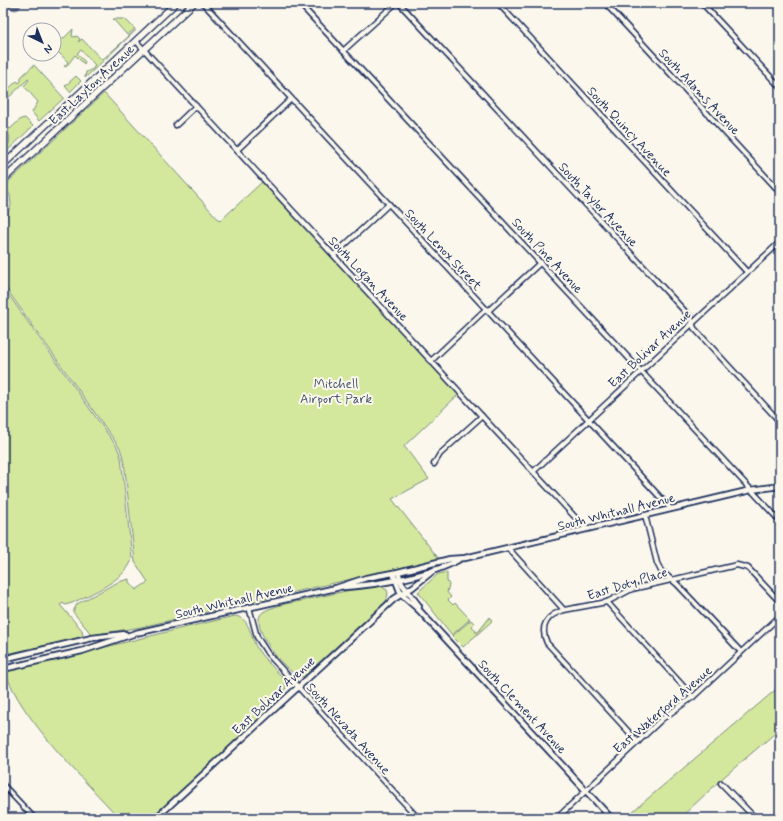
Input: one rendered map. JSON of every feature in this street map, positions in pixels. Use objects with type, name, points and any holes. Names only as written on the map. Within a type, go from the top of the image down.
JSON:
[{"type":"main road","name":"East Layton Avenue","points":[[3,165],[176,3]]},
{"type":"main road","name":"East Layton Avenue","points":[[3,180],[194,3]]},
{"type":"street","name":"South Lenox Street","points":[[202,3],[671,509]]},
{"type":"street","name":"South Pine Avenue","points":[[299,3],[780,521]]},
{"type":"street","points":[[343,51],[396,3]]},
{"type":"street","name":"South Taylor Avenue","points":[[399,3],[686,312],[694,328],[780,422]]},
{"type":"street","name":"South Quincy Avenue","points":[[498,3],[747,272]]},
{"type":"street","name":"South Adams Avenue","points":[[605,3],[780,192]]},
{"type":"street","points":[[702,3],[780,87]]},
{"type":"street","name":"South Logan Avenue","points":[[136,41],[432,360],[586,529]]},
{"type":"street","points":[[237,150],[291,100]]},
{"type":"street","points":[[176,125],[196,106]]},
{"type":"street","points":[[334,255],[389,204]]},
{"type":"street","name":"East Bolivar Avenue","points":[[534,471],[780,242]]},
{"type":"street","points":[[432,360],[541,262]]},
{"type":"street","points":[[434,464],[440,454],[482,416]]},
{"type":"street","name":"South Whitnall Avenue","points":[[336,588],[360,586],[395,580],[434,570],[458,560],[751,490],[780,486]]},
{"type":"street","points":[[645,515],[657,563],[665,576],[672,580],[741,652]]},
{"type":"street","points":[[508,548],[564,610],[551,615],[545,624],[544,633],[547,643],[638,742]]},
{"type":"street","name":"South Whitnall Avenue","points":[[4,668],[82,651],[136,633],[336,588],[366,578],[398,572],[450,559],[458,560]]},
{"type":"street","name":"East Doty Place","points":[[564,610],[606,602],[632,589],[737,565],[743,565],[748,568],[780,602]]},
{"type":"street","name":"East Bolivar Avenue","points":[[156,818],[401,594],[413,587],[434,570]]},
{"type":"street","name":"South Clement Avenue","points":[[398,572],[406,590],[419,606],[418,609]]},
{"type":"street","name":"South Clement Avenue","points":[[393,573],[401,594],[416,609],[418,609],[611,818]]},
{"type":"street","points":[[606,602],[692,697]]},
{"type":"street","name":"South Nevada Avenue","points":[[250,607],[257,637],[261,645],[418,818]]},
{"type":"street","name":"East Waterford Avenue","points":[[557,818],[668,714],[692,697],[780,616]]},
{"type":"street","name":"South Whitnall Avenue","points":[[3,660],[92,638],[136,633]]},
{"type":"street","points":[[3,660],[4,668]]},
{"type":"street","points":[[721,783],[754,818]]},
{"type":"street","points":[[3,785],[34,818]]},
{"type":"green space","points":[[113,19],[125,19],[135,29],[127,35]]},
{"type":"green space","points":[[73,29],[72,36],[77,36],[80,39],[78,42],[82,39],[102,60],[136,30],[85,78],[86,72],[93,69],[95,65],[81,50],[77,53],[85,62],[84,64],[75,55],[66,67],[64,66],[68,62],[62,56],[62,40]]},
{"type":"green space","points":[[34,65],[64,98],[39,121],[32,112],[38,102],[24,86],[29,80],[28,79],[3,103],[3,94],[6,94],[5,92],[17,81],[19,83],[21,81],[21,77]]},
{"type":"green space","points":[[76,76],[81,81],[70,92],[65,86]]},
{"type":"green space","name":"Mitchell Airport Park","points":[[104,93],[220,221],[262,182],[459,394],[404,446],[429,479],[392,499],[439,559],[141,627],[92,635],[73,612],[77,604],[118,582],[129,579],[129,582],[136,590],[148,582],[135,562],[124,461],[120,448],[3,284],[3,227],[11,205],[10,195],[4,186]]},
{"type":"green space","points":[[25,118],[33,126],[3,155],[3,151],[10,142],[10,138],[8,132],[3,126],[3,123],[10,129],[21,119]]},
{"type":"green space","points":[[3,287],[117,447],[121,457],[132,558],[124,572],[107,585],[72,603],[65,605],[63,603],[60,605],[82,630],[83,637],[11,653],[7,652],[3,645]]},
{"type":"green space","points":[[447,572],[447,581],[449,585],[447,592],[451,597],[448,600],[453,605],[455,603],[470,619],[452,635],[418,592],[438,574]]},
{"type":"green space","points":[[379,585],[387,590],[388,594],[386,601],[303,677],[297,675],[280,660],[271,650],[264,638],[260,628],[259,618],[263,612],[271,608],[340,592]]},
{"type":"green space","points":[[235,616],[244,620],[247,624],[258,650],[285,681],[286,688],[276,703],[151,818],[119,818],[39,729],[13,690],[5,671],[177,629]]},
{"type":"green space","points":[[490,617],[492,621],[463,647],[452,636],[471,620],[474,623],[472,626],[476,631],[475,632],[478,632]]},
{"type":"green space","points":[[780,686],[780,729],[726,775],[680,818],[625,818]]}]
